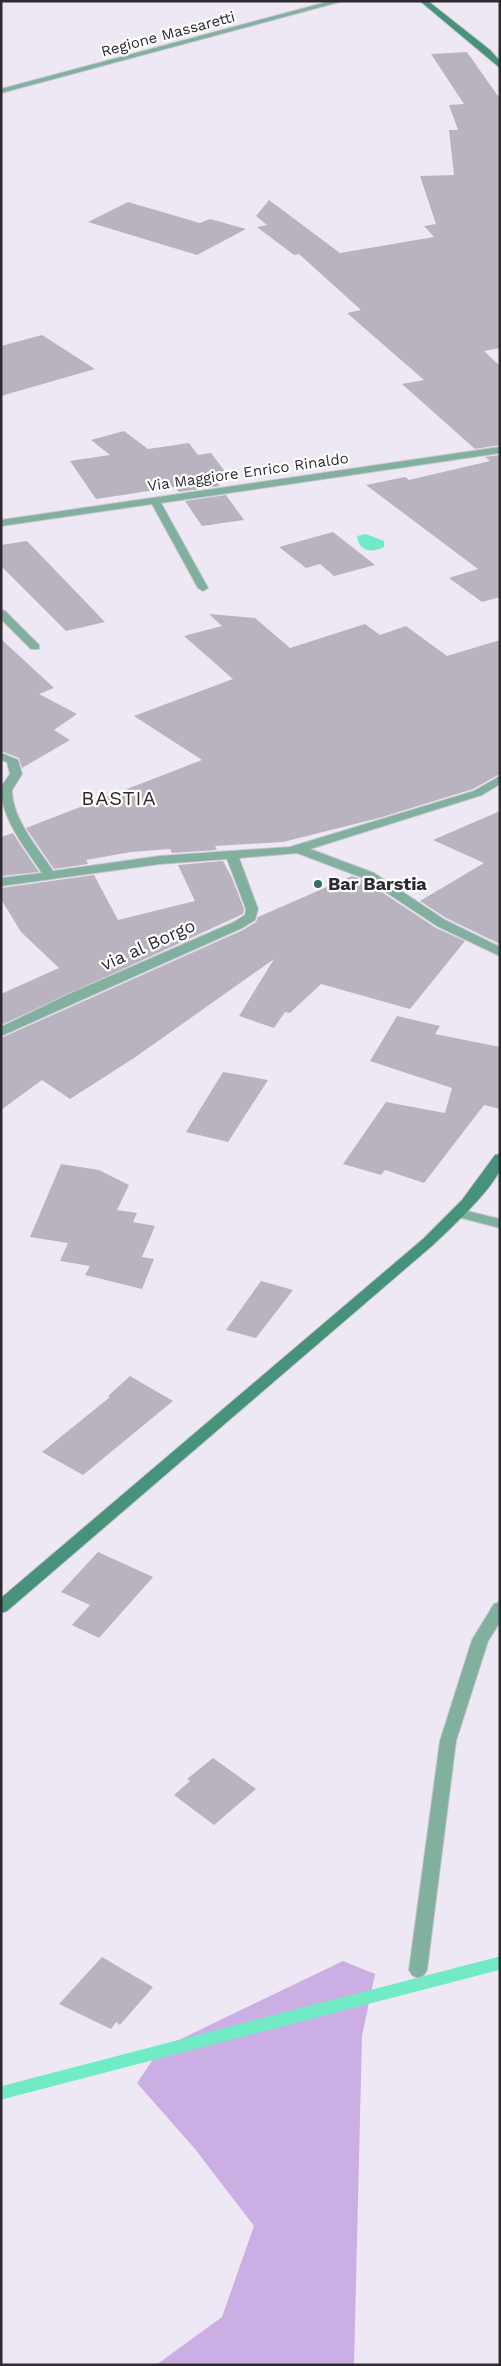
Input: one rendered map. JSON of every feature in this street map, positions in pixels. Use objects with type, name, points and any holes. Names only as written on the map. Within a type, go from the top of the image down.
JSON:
[{"type":"main road","points":[[423,1],[487,52],[500,66]]},
{"type":"main road","points":[[1,1607],[421,1248],[459,1213],[479,1189],[500,1158]]},
{"type":"street","name":"Regione Massaretti","points":[[1,91],[340,1]]},
{"type":"street","name":"Via Maggiore Enrico Rinaldo","points":[[1,523],[500,450]]},
{"type":"street","points":[[155,501],[203,588]]},
{"type":"street","points":[[1,613],[35,647]]},
{"type":"street","points":[[1,756],[12,760],[16,774],[6,788],[5,798],[18,826],[50,875]]},
{"type":"street","points":[[1,882],[160,860],[232,856],[298,849],[478,793],[500,779]]},
{"type":"street","points":[[298,849],[370,876],[441,923],[500,952]]},
{"type":"street","name":"via al Borgo","points":[[1,1032],[70,998],[238,925],[251,917],[252,909],[232,856]]},
{"type":"street","points":[[459,1213],[500,1224]]},
{"type":"street","points":[[418,1970],[448,1741],[480,1640],[500,1608]]},
{"type":"shaded area","points":[[366,534],[384,541],[384,547],[375,550],[363,548],[357,536]]},
{"type":"shaded area","points":[[343,1961],[375,1974],[362,2036],[354,2365],[156,2365],[222,2317],[254,2226],[195,2149],[137,2083],[160,2049]]},
{"type":"building","points":[[467,52],[500,99],[500,348],[484,351],[500,366],[500,445],[475,449],[402,384],[424,380],[347,313],[361,310],[299,254],[294,255],[257,227],[267,225],[256,216],[269,200],[340,253],[434,237],[424,226],[436,224],[420,176],[454,175],[449,130],[458,130],[449,105],[464,104],[431,54]]},
{"type":"building","points":[[128,202],[200,223],[210,219],[246,229],[197,255],[88,222]]},
{"type":"building","points":[[42,335],[95,369],[1,396],[1,346]]},
{"type":"building","points":[[124,431],[148,449],[189,443],[198,455],[211,453],[230,478],[216,480],[220,486],[179,492],[175,487],[96,499],[70,461],[110,455],[91,440]]},
{"type":"building","points":[[500,455],[500,597],[482,602],[449,578],[478,569],[366,485],[405,477],[409,480],[490,461],[485,457]]},
{"type":"building","points":[[226,495],[244,520],[202,526],[185,501]]},
{"type":"building","points":[[333,532],[375,565],[334,576],[320,564],[306,568],[279,547]]},
{"type":"building","points":[[27,541],[105,622],[66,631],[1,566],[1,545]]},
{"type":"building","points":[[209,614],[255,618],[290,648],[365,624],[380,635],[406,626],[447,656],[500,640],[500,774],[473,789],[379,818],[283,842],[215,846],[217,850],[172,853],[170,849],[131,852],[86,860],[88,864],[54,869],[26,828],[202,760],[134,716],[233,679],[184,636],[222,626]]},
{"type":"building","points":[[1,639],[54,688],[39,694],[77,714],[54,730],[70,740],[22,768],[19,758],[1,751]]},
{"type":"building","points":[[500,811],[500,944],[446,918],[420,901],[484,863],[433,840]]},
{"type":"building","points":[[13,833],[39,872],[1,876],[1,837]]},
{"type":"building","points":[[223,861],[244,909],[243,914],[1,1025],[1,994],[59,968],[21,932],[1,899],[1,888],[94,875],[118,920],[195,901],[178,865]]},
{"type":"building","points":[[352,876],[365,881],[436,928],[465,941],[410,1009],[321,984],[290,1013],[285,1012],[274,1028],[239,1016],[274,959],[134,1058],[70,1099],[42,1080],[1,1110],[1,1038],[243,930],[256,922],[258,917]]},
{"type":"building","points":[[397,1016],[440,1026],[435,1034],[500,1047],[500,1109],[484,1105],[424,1183],[385,1170],[381,1175],[343,1164],[386,1102],[445,1113],[452,1088],[370,1061]]},
{"type":"building","points":[[223,1072],[268,1080],[228,1142],[186,1132]]},
{"type":"building","points":[[61,1164],[99,1170],[129,1185],[117,1210],[137,1213],[133,1222],[155,1226],[142,1257],[154,1259],[142,1289],[85,1275],[90,1266],[60,1261],[68,1243],[30,1237]]},
{"type":"building","points":[[261,1281],[293,1290],[256,1338],[226,1330]]},
{"type":"building","points":[[130,1376],[173,1401],[83,1475],[42,1452],[110,1397],[108,1396]]},
{"type":"building","points":[[98,1552],[153,1577],[99,1638],[72,1625],[90,1605],[61,1592]]},
{"type":"building","points":[[213,1758],[256,1789],[214,1825],[174,1795],[190,1781],[187,1779]]},
{"type":"building","points":[[102,1957],[153,1987],[120,2025],[116,2022],[111,2029],[59,2004]]},
{"type":"waterway","points":[[1,2093],[500,1963]]},
{"type":"place","name":"Bar Barstia","points":[[318,884]]},
{"type":"district","name":"BASTIA","points":[[119,798]]}]
